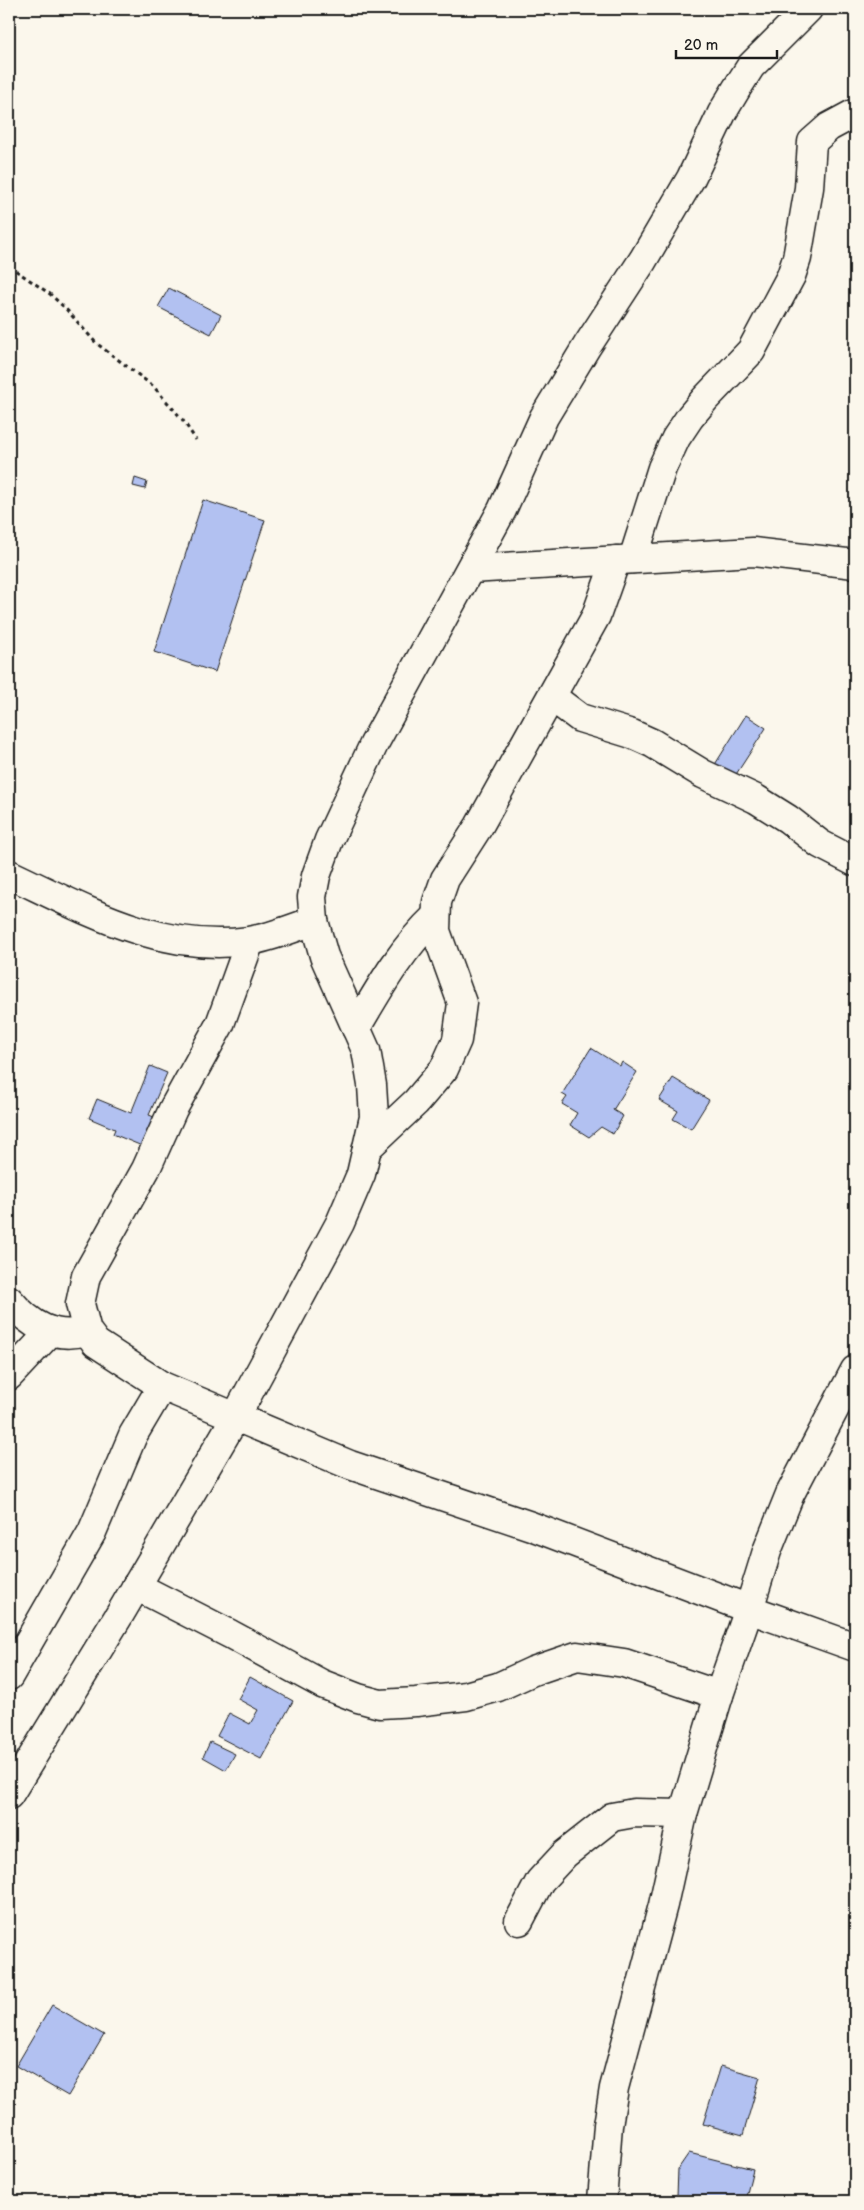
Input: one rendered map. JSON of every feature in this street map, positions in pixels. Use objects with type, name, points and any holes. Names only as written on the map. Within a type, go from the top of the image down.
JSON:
[{"type":"street","points":[[9,1795],[235,1418],[340,1223],[361,1174],[374,1118],[372,1085],[366,1050],[324,956],[314,921],[312,897],[316,876],[329,840],[374,744],[502,510],[544,417],[587,346],[644,260],[691,178],[722,112],[751,66],[808,9]]},
{"type":"street","points":[[367,1148],[416,1102],[444,1069],[457,1040],[462,1003],[436,931],[437,902],[445,879],[479,826],[596,616],[624,560],[676,438],[705,399],[752,350],[791,276],[797,258],[809,188],[812,142],[829,127],[855,114]]},
{"type":"street","points":[[471,569],[753,552],[855,564]]},
{"type":"street","points":[[552,698],[580,718],[632,734],[652,743],[703,774],[756,799],[788,819],[820,844],[855,862]]},
{"type":"street","points":[[9,874],[96,914],[176,941],[201,944],[250,941],[314,921]]},
{"type":"street","points":[[356,1028],[400,956],[417,934],[436,916]]},
{"type":"street","points":[[250,941],[220,1024],[173,1109],[146,1170],[86,1276],[80,1304],[87,1331],[96,1343],[162,1386],[350,1465],[531,1526],[855,1647]]},
{"type":"street","points":[[9,1300],[29,1320],[51,1331],[68,1335],[87,1331]]},
{"type":"street","points":[[9,1376],[51,1331]]},
{"type":"street","points":[[602,2201],[608,2125],[614,2088],[663,1905],[683,1814],[719,1695],[767,1551],[790,1494],[855,1370]]},
{"type":"street","points":[[9,1676],[92,1532],[133,1435],[162,1386]]},
{"type":"street","points":[[136,1586],[322,1684],[380,1704],[466,1696],[498,1687],[533,1671],[577,1656],[624,1663],[719,1695]]},
{"type":"street","points":[[519,1922],[540,1881],[565,1854],[612,1817],[634,1813],[683,1814]]},
{"type":"path","points":[[9,266],[50,294],[96,343],[153,386],[182,419],[196,440]]},
{"type":"building","points":[[169,288],[221,315],[211,334],[158,307]]},
{"type":"building","points":[[135,478],[147,482],[145,489],[133,486]]},
{"type":"building","points":[[203,500],[265,520],[215,672],[154,652]]},
{"type":"building","points":[[746,715],[766,728],[733,779],[714,766]]},
{"type":"building","points":[[591,1048],[620,1066],[622,1062],[637,1072],[613,1110],[623,1116],[613,1134],[601,1127],[589,1137],[570,1125],[577,1113],[562,1104],[567,1097],[562,1094]]},
{"type":"building","points":[[150,1066],[167,1073],[149,1115],[154,1117],[142,1146],[113,1134],[115,1129],[89,1118],[97,1099],[131,1113]]},
{"type":"building","points":[[673,1078],[709,1100],[691,1129],[673,1119],[678,1111],[659,1100]]},
{"type":"building","points":[[250,1677],[293,1701],[261,1759],[217,1736],[229,1713],[250,1724],[258,1710],[238,1699]]},
{"type":"building","points":[[210,1742],[235,1754],[226,1770],[203,1757]]},
{"type":"building","points":[[52,2005],[104,2035],[68,2096],[16,2066]]},
{"type":"building","points":[[721,2066],[760,2077],[743,2135],[703,2124]]},
{"type":"building","points":[[689,2153],[753,2169],[745,2201],[705,2201],[677,2196],[678,2169]]}]
